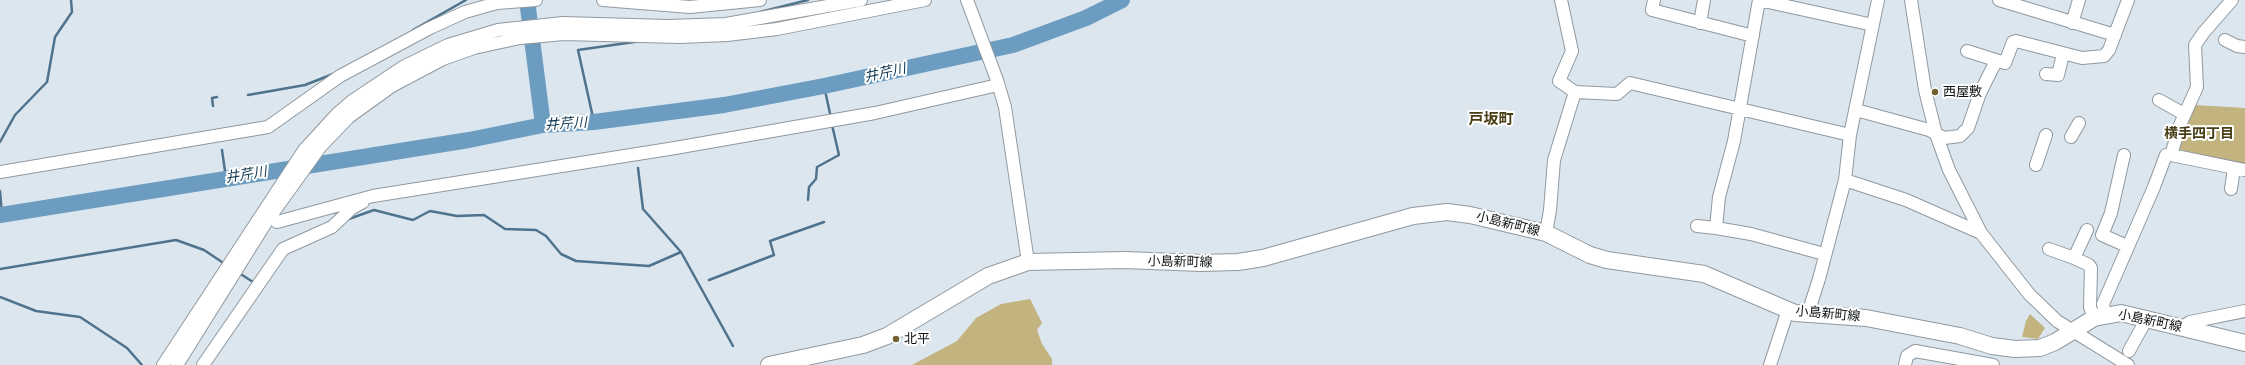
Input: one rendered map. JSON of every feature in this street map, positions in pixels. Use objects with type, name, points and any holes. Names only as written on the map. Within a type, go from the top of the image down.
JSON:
[{"type":"main road","name":"小島新町線","points":[[769,365],[863,345],[887,336],[988,276],[1028,262],[1125,260],[1201,263],[1238,262],[1263,258],[1436,212],[1470,215],[1546,233],[1590,255],[1606,260],[1704,274],[1795,313],[1866,318],[1960,336],[1992,346],[2015,349],[2040,348],[2055,342],[2071,331],[2099,316],[2121,313],[2245,343]]},
{"type":"street","points":[[0,172],[268,127],[340,76],[430,28],[465,12],[497,3],[536,0]]},
{"type":"street","points":[[603,0],[690,7],[760,0]]},
{"type":"street","points":[[163,365],[304,150],[337,114],[383,79],[448,45],[498,30],[519,33],[564,29],[726,24],[862,0]]},
{"type":"street","points":[[564,29],[680,37],[727,35],[776,29],[925,0]]},
{"type":"street","points":[[1561,0],[1572,51],[1559,81],[1575,92],[1617,94],[1630,83],[1850,135]]},
{"type":"street","points":[[1654,0],[1652,10],[1753,36]]},
{"type":"street","points":[[1700,23],[1704,0]]},
{"type":"street","points":[[1716,228],[1719,197],[1740,109],[1759,0],[1873,25]]},
{"type":"street","points":[[1808,313],[1819,279],[1824,254],[1845,180],[1850,135],[1878,0]]},
{"type":"street","points":[[1911,0],[1925,90],[1936,134],[1949,170],[1981,233],[2029,294],[2057,321],[2124,364]]},
{"type":"street","points":[[1999,0],[2032,4],[2072,23],[2115,35]]},
{"type":"street","points":[[2072,23],[2079,0]]},
{"type":"street","points":[[1967,51],[2003,63],[2006,61],[2013,42],[2016,41],[2082,58],[2104,56],[2109,50],[2128,0]]},
{"type":"street","points":[[2231,189],[2240,169],[2171,155],[2184,114],[2198,82],[2194,60],[2195,45],[2204,32],[2232,0]]},
{"type":"street","points":[[969,5],[998,82],[1005,107],[1028,262]]},
{"type":"street","points":[[177,365],[321,146],[350,117],[392,86],[443,59],[519,33]]},
{"type":"street","points":[[2225,40],[2237,46],[2245,47]]},
{"type":"street","points":[[2046,74],[2058,75],[2063,54]]},
{"type":"street","points":[[1856,110],[1948,139],[1964,134],[1971,122],[1980,92],[1996,61]]},
{"type":"street","points":[[271,223],[373,196],[668,149],[875,113],[998,82]]},
{"type":"street","points":[[1546,233],[1550,210],[1554,160],[1568,109],[1575,92]]},
{"type":"street","points":[[2159,100],[2184,114]]},
{"type":"street","points":[[2071,137],[2079,123]]},
{"type":"street","points":[[2036,165],[2046,135]]},
{"type":"street","points":[[2124,155],[2111,213],[2102,235],[2127,246]]},
{"type":"street","points":[[2049,249],[2089,264],[2091,268],[2090,307],[2099,316],[2127,246],[2154,188],[2166,155]]},
{"type":"street","points":[[1845,180],[1906,200],[1981,233]]},
{"type":"street","points":[[203,365],[283,249],[332,227],[352,208],[373,196]]},
{"type":"street","points":[[1697,226],[1716,228],[1792,243],[1824,254]]},
{"type":"street","points":[[2074,258],[2087,230]]},
{"type":"street","points":[[1770,365],[1788,310]]},
{"type":"street","points":[[2182,327],[2190,322],[2245,311]]},
{"type":"street","points":[[2130,351],[2146,320]]},
{"type":"street","points":[[1905,365],[1907,356],[1915,351],[1993,365]]},
{"type":"shaded area","points":[[2194,105],[2245,108],[2245,165],[2176,149]]},
{"type":"shaded area","points":[[1030,299],[1042,323],[1037,330],[1042,344],[1052,359],[1052,365],[912,365],[957,341],[976,318],[1001,304]]},
{"type":"shaded area","points":[[2030,314],[2045,328],[2038,339],[2022,337],[2026,321]]},
{"type":"waterway","points":[[0,142],[15,115],[47,82],[55,37],[72,12],[71,0]]},
{"type":"waterway","points":[[413,30],[466,0]]},
{"type":"waterway","points":[[527,0],[543,125]]},
{"type":"waterway","points":[[760,12],[808,0]]},
{"type":"waterway","name":"井芹川","points":[[0,215],[469,140],[543,125],[594,122],[724,105],[824,86],[1013,45],[1086,18],[1122,0]]},
{"type":"waterway","points":[[594,122],[578,50],[641,41]]},
{"type":"waterway","points":[[248,95],[305,85],[333,74]]},
{"type":"waterway","points":[[824,86],[831,118]]},
{"type":"waterway","points":[[213,106],[212,98],[217,97]]},
{"type":"waterway","points":[[808,200],[809,187],[816,179],[817,167],[839,155],[832,125]]},
{"type":"waterway","points":[[222,150],[226,178]]},
{"type":"waterway","points":[[638,168],[643,209],[681,252]]},
{"type":"waterway","points":[[0,191],[2,214]]},
{"type":"waterway","points":[[346,220],[374,210],[413,220],[430,211],[457,216],[484,215],[505,229],[536,230],[546,236],[561,254],[576,261],[649,266],[681,252],[733,346]]},
{"type":"waterway","points":[[709,280],[774,255],[770,241],[824,222]]},
{"type":"waterway","points":[[0,269],[176,240],[204,250],[225,264]]},
{"type":"waterway","points":[[239,273],[253,282],[254,281]]},
{"type":"waterway","points":[[0,297],[36,311],[80,317],[127,348],[142,365]]},
{"type":"place","name":"西屋敷","points":[[1935,92]]},
{"type":"place","name":"北平","points":[[896,339]]},
{"type":"district","name":"戸坂町","points":[[1491,120]]},
{"type":"district","name":"横手四丁目","points":[[2199,134]]}]
